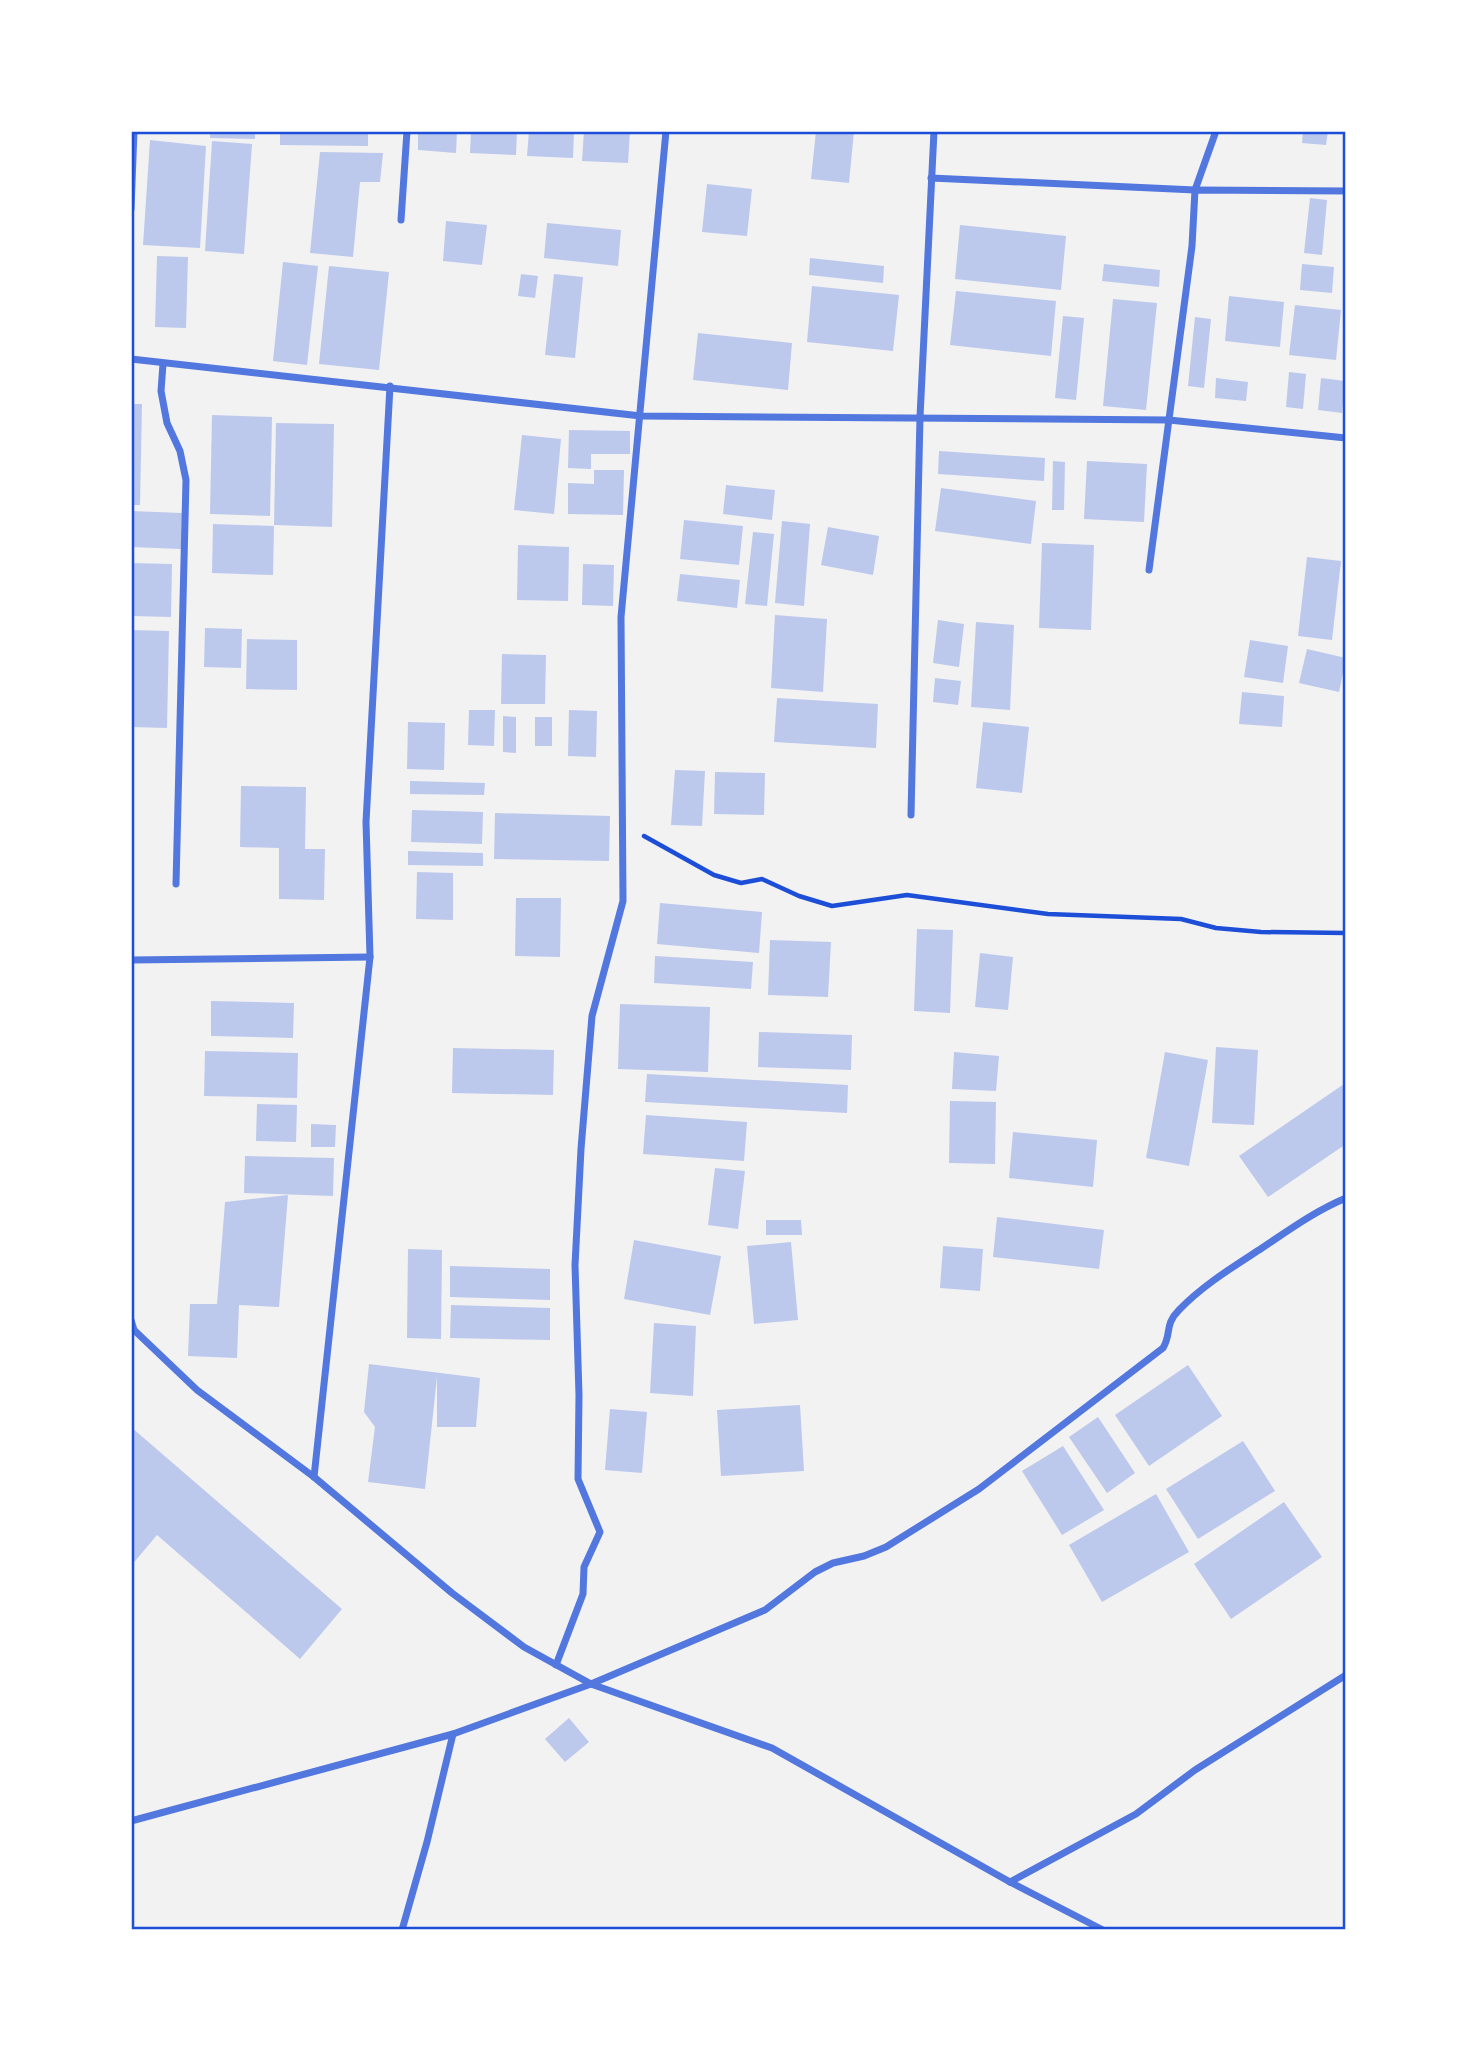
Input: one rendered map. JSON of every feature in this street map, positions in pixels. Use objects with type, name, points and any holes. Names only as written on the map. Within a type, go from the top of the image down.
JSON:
[{"type":"street","points":[[131,209],[134,131]]},
{"type":"street","points":[[401,220],[407,131]]},
{"type":"street","points":[[556,1665],[583,1594],[584,1567],[600,1532],[578,1479],[579,1395],[575,1265],[592,1016],[623,901],[621,617],[666,131]]},
{"type":"street","points":[[911,816],[920,417],[934,131]]},
{"type":"street","points":[[1149,570],[1192,246],[1195,190],[1216,131]]},
{"type":"street","points":[[931,177],[1195,190],[1346,191]]},
{"type":"street","points":[[131,359],[641,416],[1169,420],[1346,438]]},
{"type":"street","points":[[163,364],[161,391],[167,423],[180,451],[186,480],[176,884]]},
{"type":"street","points":[[314,1477],[370,957],[366,822],[390,386]]},
{"type":"street","points":[[131,960],[370,957]]},
{"type":"street","points":[[131,1821],[453,1734],[591,1684],[765,1610],[815,1572],[833,1563],[864,1556],[886,1547],[1029,1452],[1163,1348],[1168,1340],[1167,1325],[1179,1310],[1217,1277],[1322,1208],[1346,1198]]},
{"type":"street","points":[[131,1320],[133,1330],[197,1390],[314,1477],[452,1593],[524,1647],[591,1684],[772,1748],[1010,1882],[1103,1930]]},
{"type":"street","points":[[1010,1882],[1136,1814],[1195,1770],[1346,1675]]},
{"type":"street","points":[[402,1930],[453,1734]]},
{"type":"path","points":[[622,823],[714,875],[741,883],[762,879],[799,896],[832,906],[907,895],[1048,914],[1181,919],[1216,928],[1261,932],[1346,933]]},
{"type":"building","points":[[210,131],[255,131],[255,139],[210,138]]},
{"type":"building","points":[[280,131],[368,131],[368,146],[280,145]]},
{"type":"building","points":[[418,131],[457,131],[456,153],[418,150]]},
{"type":"building","points":[[471,131],[517,131],[516,155],[470,153]]},
{"type":"building","points":[[529,131],[574,131],[573,158],[527,156]]},
{"type":"building","points":[[584,131],[630,131],[628,163],[582,161]]},
{"type":"building","points":[[816,131],[854,131],[849,183],[811,179]]},
{"type":"building","points":[[1303,131],[1328,131],[1326,145],[1302,143]]},
{"type":"building","points":[[150,140],[206,146],[200,248],[143,245]]},
{"type":"building","points":[[212,141],[252,144],[244,254],[205,251]]},
{"type":"building","points":[[320,152],[383,153],[380,182],[360,182],[353,257],[310,253]]},
{"type":"building","points":[[707,184],[752,189],[747,236],[702,232]]},
{"type":"building","points":[[1310,198],[1327,200],[1322,255],[1304,253]]},
{"type":"building","points":[[446,221],[487,225],[482,265],[443,261]]},
{"type":"building","points":[[547,223],[621,230],[618,266],[544,258]]},
{"type":"building","points":[[960,225],[1066,236],[1061,290],[955,279]]},
{"type":"building","points":[[157,256],[188,257],[186,328],[155,327]]},
{"type":"building","points":[[810,258],[884,266],[883,283],[809,275]]},
{"type":"building","points":[[283,262],[318,266],[307,365],[273,361]]},
{"type":"building","points":[[1104,264],[1160,270],[1159,287],[1102,281]]},
{"type":"building","points":[[1302,264],[1334,267],[1332,293],[1300,290]]},
{"type":"building","points":[[329,266],[389,272],[379,370],[319,364]]},
{"type":"building","points":[[521,274],[538,276],[535,298],[518,296]]},
{"type":"building","points":[[554,274],[583,277],[575,358],[545,355]]},
{"type":"building","points":[[812,286],[899,295],[893,351],[807,342]]},
{"type":"building","points":[[956,291],[1056,301],[1051,356],[950,345]]},
{"type":"building","points":[[1229,296],[1284,302],[1280,347],[1225,341]]},
{"type":"building","points":[[1113,299],[1157,303],[1146,410],[1103,406]]},
{"type":"building","points":[[1295,305],[1341,310],[1336,360],[1289,355]]},
{"type":"building","points":[[1063,316],[1084,318],[1076,400],[1055,398]]},
{"type":"building","points":[[1195,317],[1211,319],[1204,388],[1188,386]]},
{"type":"building","points":[[698,333],[792,343],[788,390],[693,380]]},
{"type":"building","points":[[1289,372],[1306,374],[1303,409],[1286,407]]},
{"type":"building","points":[[1216,378],[1248,382],[1246,401],[1215,398]]},
{"type":"building","points":[[1321,378],[1345,381],[1342,413],[1318,410]]},
{"type":"building","points":[[131,404],[142,404],[140,505],[131,505]]},
{"type":"building","points":[[212,415],[272,417],[270,516],[210,514]]},
{"type":"building","points":[[276,423],[334,424],[332,527],[274,525]]},
{"type":"building","points":[[569,430],[630,431],[630,454],[591,454],[591,469],[568,468]]},
{"type":"building","points":[[522,435],[561,439],[554,514],[514,510]]},
{"type":"building","points":[[939,451],[1045,458],[1044,481],[938,474]]},
{"type":"building","points":[[1053,461],[1065,462],[1064,510],[1052,510]]},
{"type":"building","points":[[1087,461],[1147,464],[1144,522],[1084,519]]},
{"type":"building","points":[[594,470],[624,470],[623,515],[568,514],[568,483],[594,484]]},
{"type":"building","points":[[726,485],[775,490],[772,520],[723,514]]},
{"type":"building","points":[[941,488],[1036,501],[1031,544],[935,531]]},
{"type":"building","points":[[131,511],[182,513],[181,549],[131,547]]},
{"type":"building","points":[[684,520],[743,526],[739,565],[680,559]]},
{"type":"building","points":[[782,521],[810,524],[804,606],[775,603]]},
{"type":"building","points":[[213,524],[274,526],[273,575],[212,573]]},
{"type":"building","points":[[828,527],[879,536],[873,575],[821,565]]},
{"type":"building","points":[[753,532],[774,534],[767,606],[745,604]]},
{"type":"building","points":[[1042,543],[1094,545],[1091,630],[1039,628]]},
{"type":"building","points":[[518,545],[569,547],[568,601],[517,600]]},
{"type":"building","points":[[1307,557],[1341,561],[1332,640],[1298,636]]},
{"type":"building","points":[[131,563],[172,564],[171,617],[131,616]]},
{"type":"building","points":[[583,564],[614,565],[613,606],[582,605]]},
{"type":"building","points":[[680,574],[740,580],[737,608],[677,601]]},
{"type":"building","points":[[775,615],[827,619],[823,692],[771,688]]},
{"type":"building","points":[[938,620],[964,624],[959,667],[933,663]]},
{"type":"building","points":[[976,622],[1014,625],[1010,710],[971,707]]},
{"type":"building","points":[[205,628],[242,629],[241,668],[204,667]]},
{"type":"building","points":[[131,630],[169,631],[167,728],[131,727]]},
{"type":"building","points":[[247,639],[297,640],[297,690],[246,689]]},
{"type":"building","points":[[1250,640],[1288,646],[1283,683],[1244,677]]},
{"type":"building","points":[[1307,649],[1346,658],[1339,692],[1299,683]]},
{"type":"building","points":[[502,654],[546,655],[545,704],[501,704]]},
{"type":"building","points":[[935,678],[961,681],[958,705],[933,702]]},
{"type":"building","points":[[1242,692],[1284,696],[1282,727],[1239,724]]},
{"type":"building","points":[[777,698],[878,704],[876,748],[774,742]]},
{"type":"building","points":[[469,710],[495,710],[494,746],[468,745]]},
{"type":"building","points":[[569,710],[597,711],[596,757],[568,756]]},
{"type":"building","points":[[503,716],[516,717],[516,753],[503,752]]},
{"type":"building","points":[[535,717],[552,717],[552,746],[535,746]]},
{"type":"building","points":[[408,722],[445,723],[444,770],[407,769]]},
{"type":"building","points":[[983,722],[1029,727],[1022,793],[976,788]]},
{"type":"building","points":[[675,770],[705,771],[702,826],[671,825]]},
{"type":"building","points":[[715,772],[765,773],[764,815],[714,814]]},
{"type":"building","points":[[410,781],[485,783],[484,795],[410,794]]},
{"type":"building","points":[[241,786],[306,787],[305,849],[325,849],[324,900],[279,899],[279,848],[240,847]]},
{"type":"building","points":[[412,810],[483,812],[482,844],[411,842]]},
{"type":"building","points":[[495,813],[610,816],[609,861],[494,859]]},
{"type":"building","points":[[408,851],[483,853],[483,866],[408,865]]},
{"type":"building","points":[[417,872],[453,873],[453,920],[416,919]]},
{"type":"building","points":[[516,898],[561,898],[560,957],[515,956]]},
{"type":"building","points":[[660,903],[762,912],[759,953],[657,944]]},
{"type":"building","points":[[917,929],[953,930],[950,1013],[914,1011]]},
{"type":"building","points":[[770,940],[831,942],[828,997],[768,995]]},
{"type":"building","points":[[980,953],[1013,957],[1008,1010],[975,1007]]},
{"type":"building","points":[[655,956],[753,962],[751,989],[654,983]]},
{"type":"building","points":[[211,1001],[294,1003],[293,1038],[211,1036]]},
{"type":"building","points":[[620,1004],[710,1007],[708,1072],[618,1069]]},
{"type":"building","points":[[759,1032],[852,1035],[851,1070],[758,1067]]},
{"type":"building","points":[[1216,1047],[1258,1050],[1254,1125],[1212,1123]]},
{"type":"building","points":[[453,1048],[554,1050],[553,1095],[452,1093]]},
{"type":"building","points":[[205,1051],[298,1053],[297,1098],[204,1096]]},
{"type":"building","points":[[954,1052],[999,1056],[996,1091],[952,1089]]},
{"type":"building","points":[[1165,1052],[1208,1060],[1189,1166],[1146,1158]]},
{"type":"building","points":[[647,1074],[848,1085],[847,1113],[645,1102]]},
{"type":"building","points":[[1344,1084],[1346,1144],[1268,1197],[1239,1156]]},
{"type":"building","points":[[950,1101],[996,1102],[995,1164],[949,1163]]},
{"type":"building","points":[[257,1104],[297,1105],[296,1142],[256,1141]]},
{"type":"building","points":[[646,1115],[747,1122],[744,1161],[643,1154]]},
{"type":"building","points":[[311,1124],[336,1125],[335,1147],[311,1147]]},
{"type":"building","points":[[1013,1132],[1097,1140],[1093,1187],[1009,1178]]},
{"type":"building","points":[[245,1156],[334,1158],[333,1196],[244,1193]]},
{"type":"building","points":[[715,1168],[745,1171],[738,1229],[708,1225]]},
{"type":"building","points":[[288,1195],[279,1307],[239,1305],[237,1358],[188,1356],[190,1304],[217,1304],[225,1202]]},
{"type":"building","points":[[997,1217],[1104,1230],[1099,1269],[993,1257]]},
{"type":"building","points":[[766,1220],[801,1220],[802,1235],[766,1235]]},
{"type":"building","points":[[634,1240],[721,1256],[710,1315],[624,1299]]},
{"type":"building","points":[[791,1242],[798,1320],[754,1324],[747,1246]]},
{"type":"building","points":[[943,1246],[983,1249],[980,1291],[940,1288]]},
{"type":"building","points":[[408,1249],[442,1250],[441,1339],[407,1338]]},
{"type":"building","points":[[450,1266],[550,1269],[550,1300],[450,1297]]},
{"type":"building","points":[[451,1305],[550,1308],[550,1340],[450,1338]]},
{"type":"building","points":[[654,1323],[696,1326],[693,1396],[650,1393]]},
{"type":"building","points":[[369,1364],[480,1378],[476,1427],[437,1427],[437,1377],[425,1489],[368,1482],[375,1427],[364,1412]]},
{"type":"building","points":[[1188,1365],[1222,1416],[1149,1466],[1115,1415]]},
{"type":"building","points":[[800,1405],[804,1471],[721,1476],[717,1410]]},
{"type":"building","points":[[610,1409],[647,1412],[642,1473],[605,1470]]},
{"type":"building","points":[[1098,1417],[1135,1473],[1107,1493],[1069,1437]]},
{"type":"building","points":[[131,1427],[342,1609],[300,1659],[157,1535],[131,1566]]},
{"type":"building","points":[[1243,1441],[1275,1491],[1198,1539],[1166,1489]]},
{"type":"building","points":[[1063,1446],[1104,1510],[1062,1535],[1022,1471]]},
{"type":"building","points":[[1156,1494],[1189,1552],[1102,1602],[1069,1545]]},
{"type":"building","points":[[1284,1502],[1322,1557],[1231,1619],[1194,1564]]},
{"type":"building","points":[[569,1718],[589,1742],[565,1762],[545,1739]]}]
